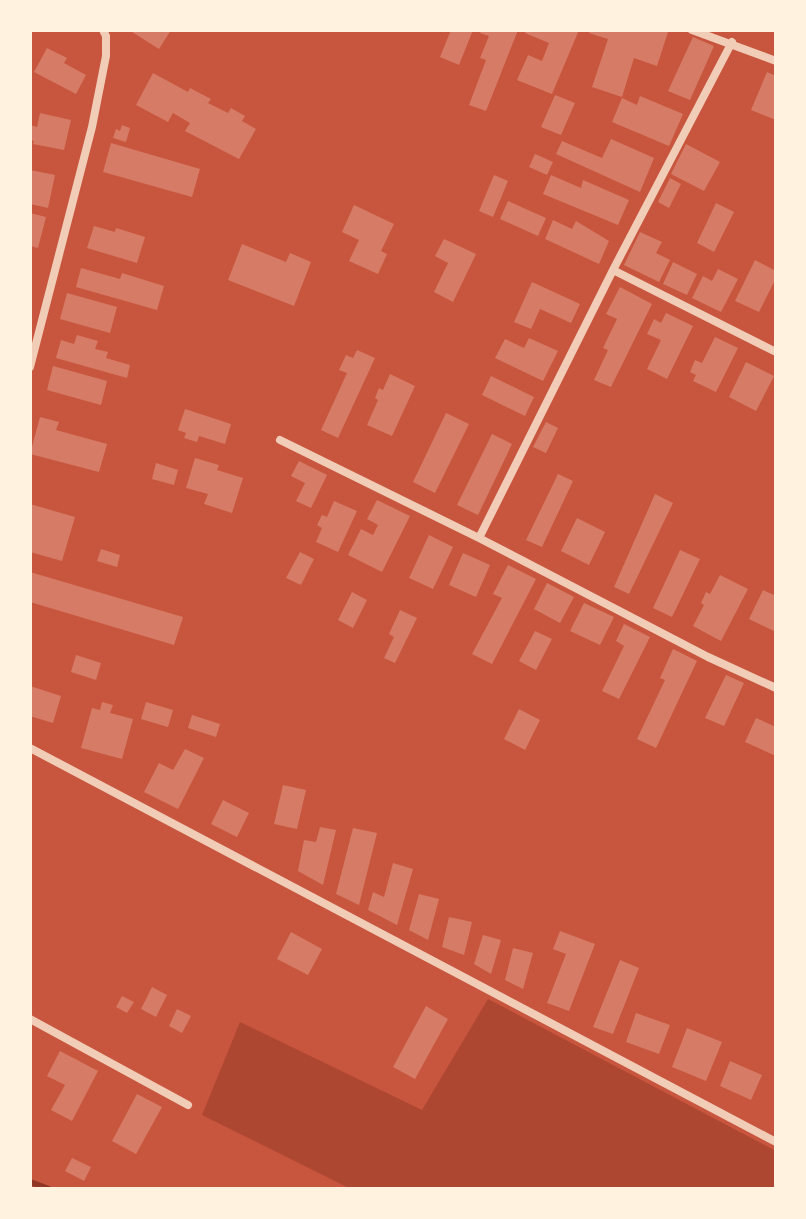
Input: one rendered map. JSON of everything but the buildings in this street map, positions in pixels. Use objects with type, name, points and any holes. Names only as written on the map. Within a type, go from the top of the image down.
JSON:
[{"type":"street","points":[[30,367],[92,127],[106,56],[103,30]]},
{"type":"street","points":[[692,30],[732,42],[776,61]]},
{"type":"street","points":[[479,538],[613,270],[732,42]]},
{"type":"street","points":[[613,270],[776,352]]},
{"type":"street","points":[[280,440],[479,538],[708,657],[776,688]]},
{"type":"street","points":[[30,748],[776,1142]]},
{"type":"street","points":[[30,1019],[188,1105]]},
{"type":"shaded area","points":[[488,999],[776,1151],[776,1189],[351,1189],[202,1115],[240,1022],[422,1110]]},
{"type":"waterway","points":[[30,1182],[49,1189]]}]
